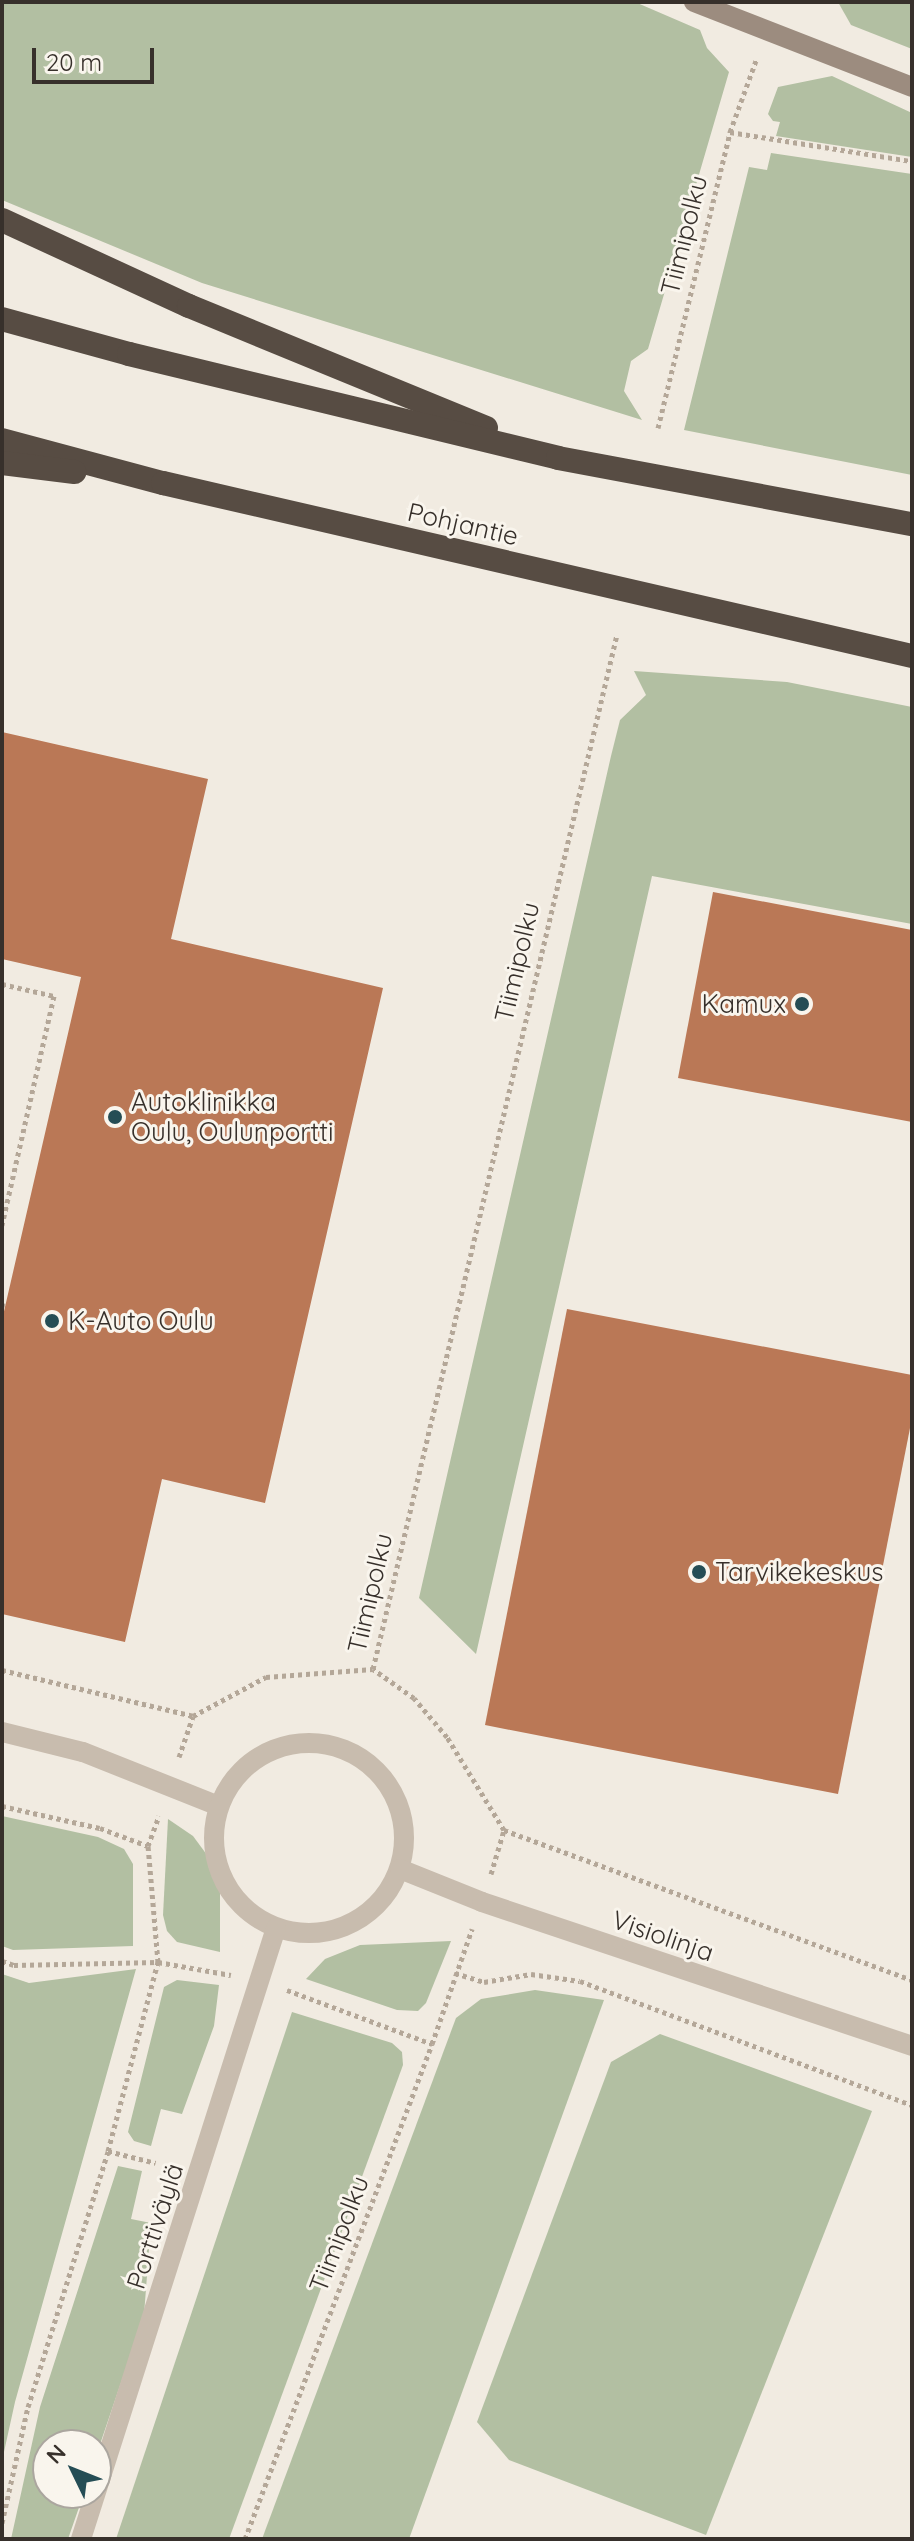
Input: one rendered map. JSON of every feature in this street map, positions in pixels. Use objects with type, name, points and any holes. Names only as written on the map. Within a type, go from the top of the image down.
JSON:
[{"type":"highway","points":[[2,220],[189,306],[558,458]]},
{"type":"highway","points":[[2,319],[129,354],[558,458],[912,524]]},
{"type":"highway","name":"Pohjantie","points":[[2,440],[163,483],[912,656]]},
{"type":"highway","points":[[2,463],[163,483]]},
{"type":"street","points":[[694,2],[912,87]]},
{"type":"street","points":[[2,1732],[83,1752],[219,1806]]},
{"type":"street","points":[[315,1743],[340,1748],[362,1759],[380,1775],[395,1796],[402,1820],[404,1844],[400,1869],[388,1891],[371,1910],[350,1924],[326,1932],[301,1933],[276,1928],[245,1908],[222,1879],[215,1856],[214,1831],[219,1806],[230,1784],[267,1752],[315,1743]]},
{"type":"street","name":"Visiolinja","points":[[400,1869],[482,1902],[912,2046]]},
{"type":"street","name":"Porttiväylä","points":[[81,2539],[262,1980],[276,1928]]},
{"type":"path","name":"Tiimipolku","points":[[658,428],[730,132],[758,55]]},
{"type":"path","points":[[730,132],[912,161]]},
{"type":"path","name":"Tiimipolku","points":[[245,2539],[432,2044],[504,1830],[447,1737],[414,1698],[373,1669],[617,634]]},
{"type":"path","points":[[2,984],[54,996],[2,1225]]},
{"type":"path","points":[[2,1670],[193,1716],[266,1677],[373,1669]]},
{"type":"path","points":[[2,2523],[28,2407],[108,2151],[158,1962],[148,1846],[193,1716]]},
{"type":"path","points":[[2,1806],[100,1828],[148,1846]]},
{"type":"path","points":[[504,1830],[912,1980]]},
{"type":"path","points":[[2,1961],[14,1965],[158,1962],[262,1980],[432,2044]]},
{"type":"path","points":[[455,1973],[484,1982],[531,1974],[580,1981],[912,2105]]},
{"type":"path","points":[[108,2151],[156,2163]]},
{"type":"green space","points":[[2,2],[635,2],[700,30],[707,48],[729,72],[648,349],[631,361],[624,391],[642,420],[202,283],[2,200]]},
{"type":"green space","points":[[838,2],[912,2],[912,49],[851,25]]},
{"type":"green space","points":[[832,76],[912,113],[912,157],[776,136],[780,122],[773,121],[768,114],[778,87]]},
{"type":"green space","points":[[771,153],[912,174],[912,475],[684,430],[749,167],[767,170]]},
{"type":"green space","points":[[634,671],[787,682],[912,707],[912,924],[652,876],[476,1654],[419,1598],[620,720],[646,695]]},
{"type":"green space","points":[[2,1816],[98,1837],[124,1849],[133,1864],[133,1946],[13,1950],[2,1946]]},
{"type":"green space","points":[[168,1819],[193,1836],[210,1859],[220,1892],[220,1952],[177,1942],[167,1931],[163,1915]]},
{"type":"green space","points":[[451,1941],[426,2003],[418,2011],[397,2010],[306,1979],[325,1959],[360,1945]]},
{"type":"green space","points":[[136,1969],[15,2402],[2,2461],[2,1974],[29,1983]]},
{"type":"green space","points":[[177,1980],[219,1985],[214,2026],[182,2114],[161,2109],[151,2146],[134,2141],[128,2132],[164,1987]]},
{"type":"green space","points":[[535,1990],[604,2000],[409,2539],[262,2539],[456,2018],[481,1999]]},
{"type":"green space","points":[[292,2012],[392,2043],[402,2052],[403,2065],[229,2539],[116,2539]]},
{"type":"green space","points":[[660,2034],[872,2111],[706,2535],[509,2460],[477,2422],[611,2062]]},
{"type":"green space","points":[[118,2166],[142,2171],[131,2219],[151,2223],[144,2315],[105,2429],[35,2429]]},
{"type":"green space","points":[[32,2443],[32,2509],[78,2509],[68,2539],[11,2539]]},
{"type":"building","points":[[2,732],[208,779],[171,939],[383,988],[265,1503],[162,1479],[125,1642],[2,1614],[2,1320],[81,977],[2,959]]},
{"type":"building","name":"Kamux","points":[[713,892],[912,930],[912,1122],[678,1078]]},
{"type":"building","name":"Tarvikekeskus","points":[[567,1309],[912,1375],[912,1418],[838,1794],[485,1725]]},
{"type":"place","name":"Kamux","points":[[802,1004]]},
{"type":"place","name":"Autoklinikka Oulu, Oulunportti","points":[[115,1117]]},
{"type":"place","name":"K-Auto Oulu","points":[[52,1321]]},
{"type":"place","name":"Tarvikekeskus","points":[[699,1572]]}]
